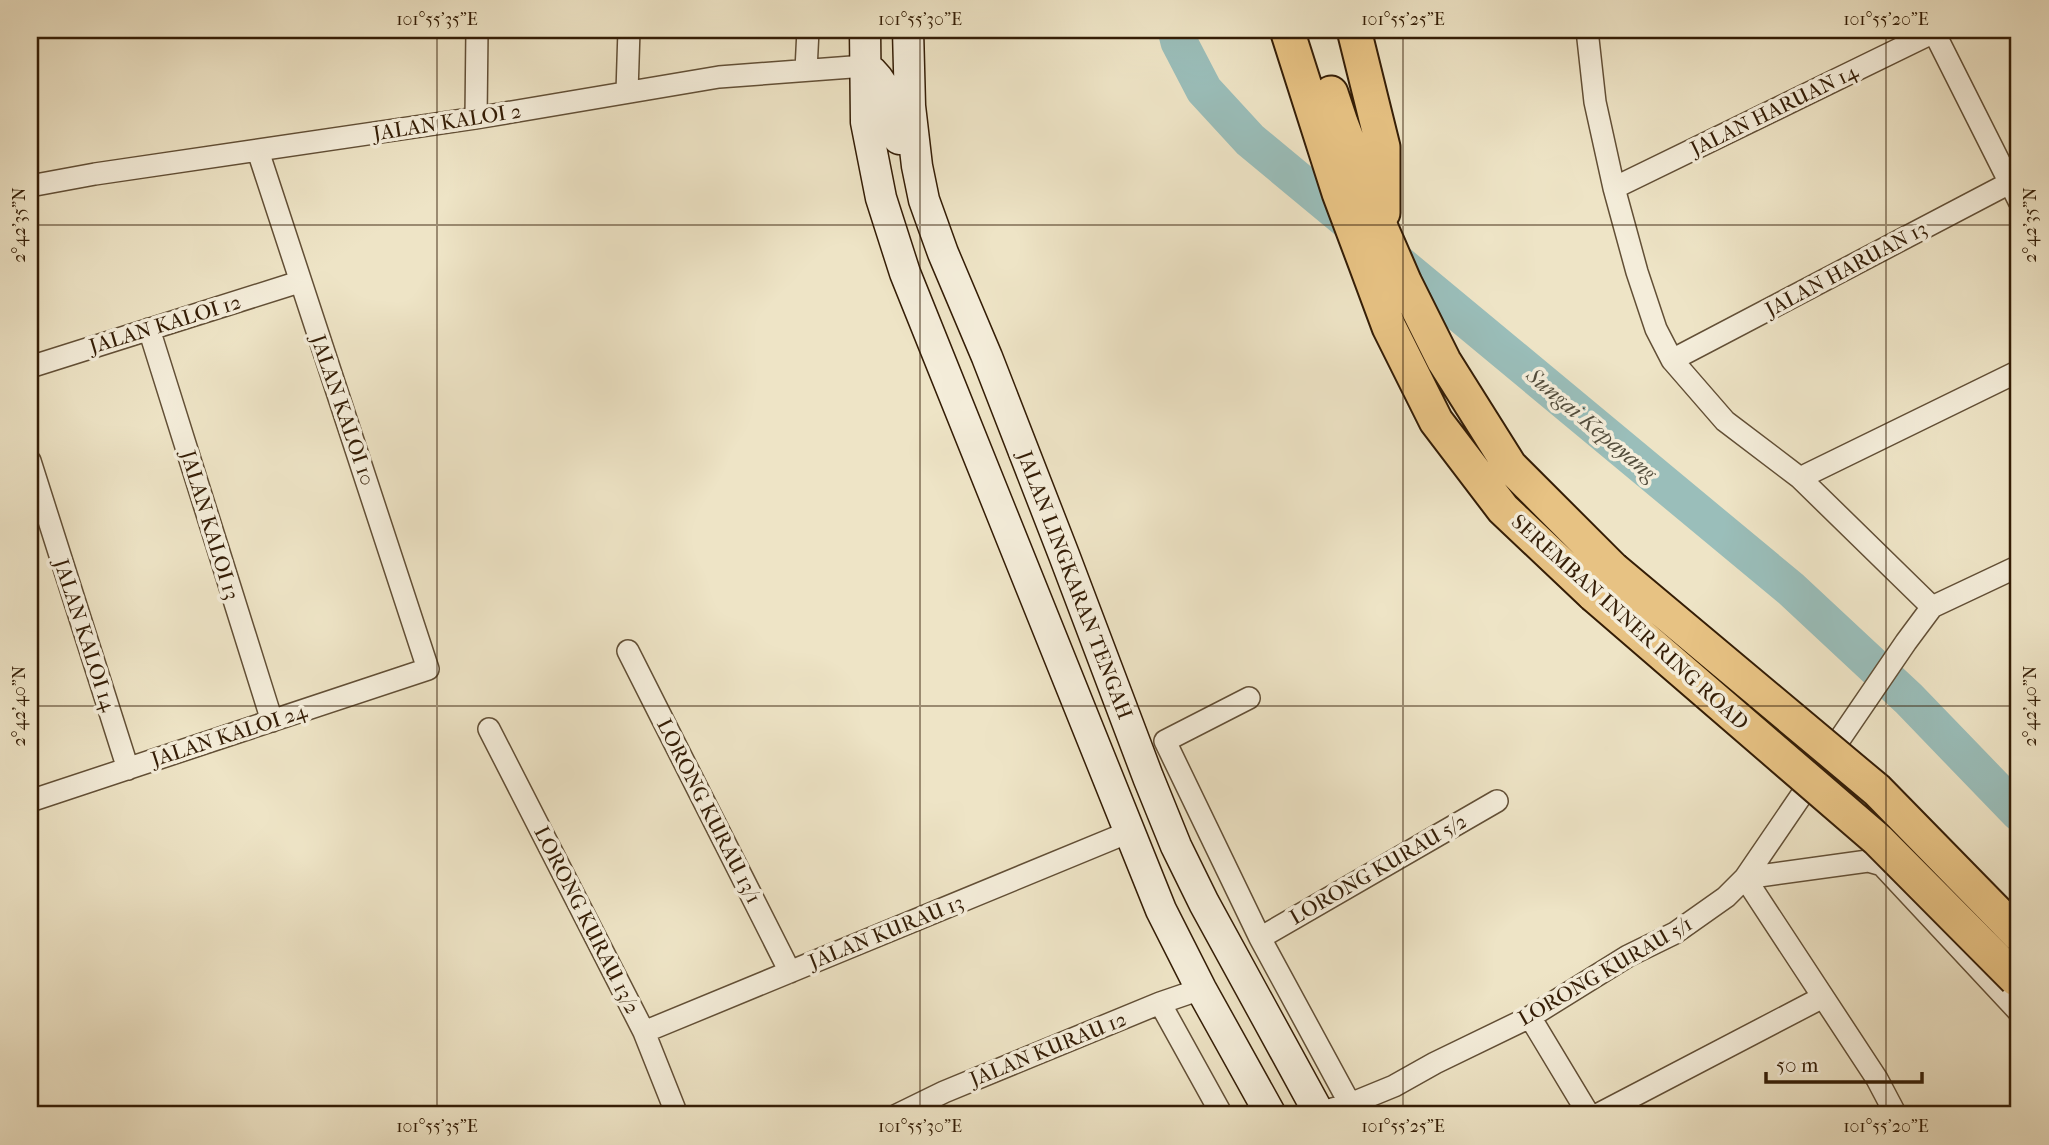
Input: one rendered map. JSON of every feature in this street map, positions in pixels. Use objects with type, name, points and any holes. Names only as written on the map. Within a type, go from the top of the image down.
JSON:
[{"type":"main road","name":"SEREMBAN INNER RING ROAD","points":[[1287,30],[1444,361],[1510,466],[1613,569],[1877,790],[2019,935]]},
{"type":"main road","name":"SEREMBAN INNER RING ROAD","points":[[1311,30],[1339,193],[1389,327],[1436,421],[1503,509],[1594,595],[1878,839],[2019,983]]},
{"type":"main road","points":[[1354,30],[1383,146],[1382,230]]},
{"type":"street","points":[[476,118],[477,30]]},
{"type":"street","points":[[627,92],[629,30]]},
{"type":"street","points":[[806,70],[808,30]]},
{"type":"street","name":"JALAN LINGKARAN TENGAH","points":[[865,30],[866,122],[881,198],[905,273],[1161,910],[1201,989],[1271,1115]]},
{"type":"street","points":[[887,30],[883,53],[865,66],[879,77],[886,91],[894,114],[903,159],[924,200]]},
{"type":"street","name":"JALAN LINGKARAN TENGAH","points":[[908,30],[910,106],[917,166],[924,200],[943,253],[987,357],[1176,846],[1204,904],[1319,1114]]},
{"type":"street","points":[[1587,30],[1595,102],[1614,188],[1656,330],[1672,360],[1725,421],[1800,478],[1932,607],[2019,566]]},
{"type":"street","points":[[1934,31],[2016,187]]},
{"type":"street","name":"JALAN HARUAN 14","points":[[1614,188],[1934,31]]},
{"type":"street","name":"JALAN KALOI 2","points":[[30,187],[95,174],[476,118],[719,77],[865,66]]},
{"type":"street","name":"JALAN KALOI 10","points":[[258,151],[428,669]]},
{"type":"street","name":"JALAN HARUAN 13","points":[[1672,360],[2016,187]]},
{"type":"street","name":"JALAN KALOI 12","points":[[30,366],[299,282]]},
{"type":"street","name":"JALAN KALOI 13","points":[[149,329],[272,721]]},
{"type":"street","points":[[1800,478],[2019,371]]},
{"type":"street","name":"JALAN KALOI 14","points":[[30,461],[128,769]]},
{"type":"street","name":"LORONG KURAU 5/1","points":[[1319,1114],[1394,1086],[1530,1017],[1628,956],[1675,933],[1726,897],[1745,878],[1932,607]]},
{"type":"street","name":"LORONG KURAU 13/1","points":[[628,651],[790,972]]},
{"type":"street","name":"JALAN KALOI 24","points":[[30,801],[428,669]]},
{"type":"street","points":[[1249,698],[1165,741],[1260,938],[1350,1104]]},
{"type":"street","name":"LORONG KURAU 13/2","points":[[489,729],[644,1032],[677,1115]]},
{"type":"street","name":"LORONG KURAU 5/2","points":[[1260,938],[1497,801]]},
{"type":"street","name":"JALAN KURAU 13","points":[[644,1032],[1129,832]]},
{"type":"street","points":[[1896,1115],[1877,1079],[1745,878],[1876,862],[1882,865],[2019,1012]]},
{"type":"street","name":"JALAN KURAU 12","points":[[897,1115],[944,1092],[1160,1003],[1201,989]]},
{"type":"street","points":[[1597,1115],[1823,997]]},
{"type":"street","points":[[1160,1003],[1222,1115]]},
{"type":"street","points":[[1530,1017],[1589,1115]]},
{"type":"waterway","name":"Sungai Kepayang","points":[[1176,30],[1179,42],[1204,90],[1250,140],[1791,589],[1909,699],[2019,813]]}]
